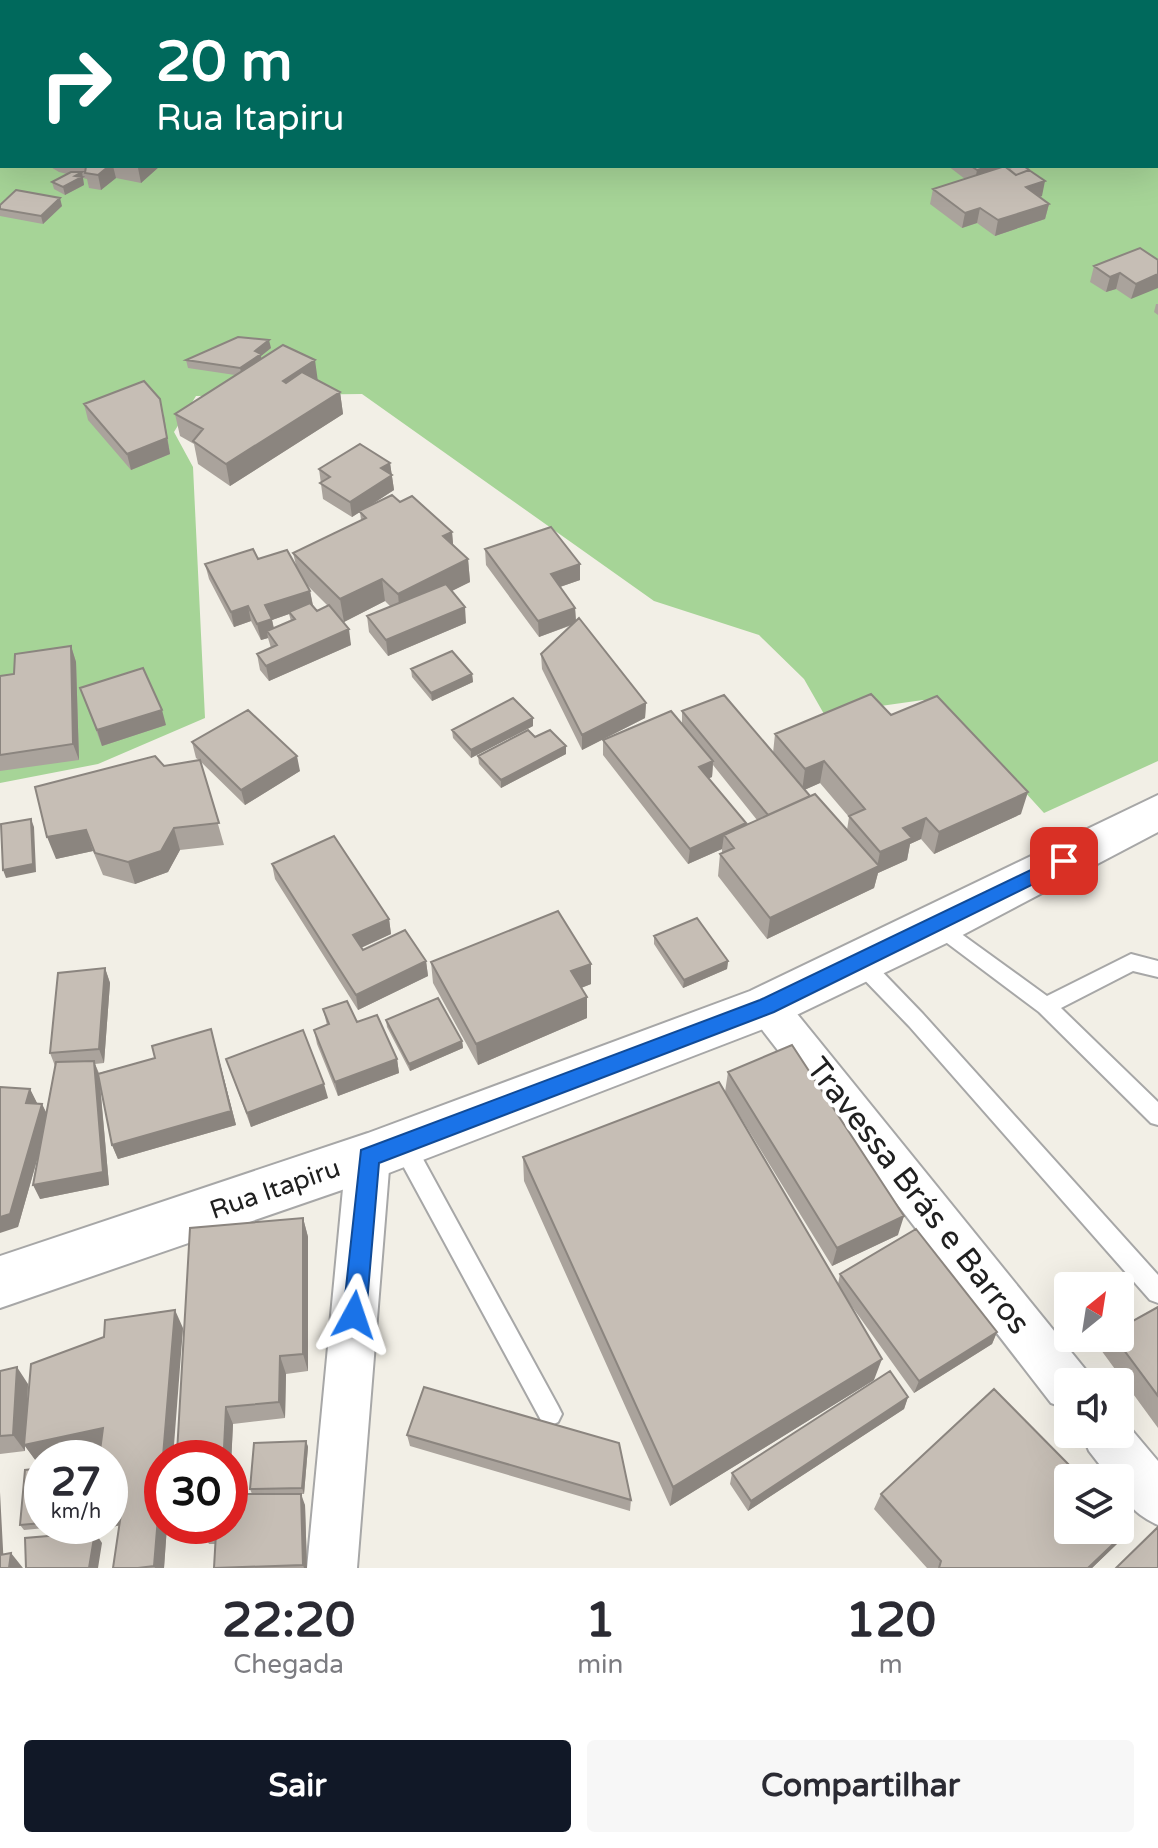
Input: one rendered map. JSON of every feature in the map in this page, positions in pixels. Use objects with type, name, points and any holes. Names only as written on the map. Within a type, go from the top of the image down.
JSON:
[{"type":"street","name":"Rua Itapiru","points":[[0,1282],[386,1150],[767,1006],[938,925],[1158,812]]},
{"type":"street","name":"Travessa Brás e Barros","points":[[767,1006],[1054,1368]]},
{"type":"street","points":[[332,1568],[386,1150]]},
{"type":"street","points":[[1117,1448],[1158,1500]]},
{"type":"lane","points":[[938,925],[1046,1006],[1158,1116]]},
{"type":"lane","points":[[860,962],[916,1020],[1158,1292]]},
{"type":"lane","points":[[1046,1006],[1131,962],[1158,969]]},
{"type":"lane","points":[[386,1150],[550,1414]]},
{"type":"green space","points":[[0,168],[1158,168],[1158,761],[1044,813],[955,715],[923,700],[824,714],[804,679],[759,635],[654,601],[362,394],[196,396],[174,432],[193,467],[205,718],[98,764],[0,783]]},
{"type":"building","points":[[86,168],[107,168],[98,175],[85,173]]},
{"type":"building","points":[[999,168],[1007,168],[1016,175],[1029,170],[1045,181],[1026,187],[1049,204],[998,220],[980,208],[965,213],[933,189]]},
{"type":"building","points":[[1007,168],[1029,170],[1016,175]]},
{"type":"building","points":[[71,172],[82,172],[75,176],[82,177],[63,187],[52,182]]},
{"type":"building","points":[[16,190],[60,198],[41,216],[0,209],[0,205]]},
{"type":"building","points":[[1140,248],[1158,260],[1158,274],[1136,284],[1120,273],[1110,277],[1094,266]]},
{"type":"building","points":[[238,337],[269,340],[255,351],[261,354],[240,368],[186,360]]},
{"type":"building","points":[[283,345],[315,360],[283,381],[286,383],[302,372],[340,392],[226,464],[193,441],[203,429],[175,414]]},
{"type":"building","points":[[144,381],[160,399],[167,438],[127,454],[84,404]]},
{"type":"building","points":[[360,444],[390,463],[381,468],[392,475],[350,502],[320,483],[330,477],[319,469]]},
{"type":"building","points":[[392,495],[400,502],[412,496],[452,532],[443,536],[468,559],[398,594],[382,579],[340,599],[293,553],[366,518],[359,511]]},
{"type":"building","points":[[551,527],[580,564],[551,574],[575,608],[538,621],[485,549]]},
{"type":"building","points":[[253,549],[258,559],[287,550],[310,591],[265,605],[272,619],[257,624],[248,606],[231,612],[205,564]]},
{"type":"building","points":[[446,584],[465,607],[386,640],[367,616]]},
{"type":"building","points":[[310,603],[317,611],[329,605],[349,629],[266,666],[257,654],[277,645],[267,631],[295,619],[289,612]]},
{"type":"building","points":[[579,618],[646,703],[582,735],[541,654]]},
{"type":"building","points":[[71,646],[73,744],[0,755],[0,676],[14,674],[15,654]]},
{"type":"building","points":[[452,651],[472,674],[431,693],[411,669]]},
{"type":"building","points":[[143,668],[162,710],[97,730],[80,688]]},
{"type":"building","points":[[871,694],[891,715],[937,696],[1028,792],[939,832],[926,818],[903,828],[912,838],[880,852],[849,816],[865,809],[824,761],[805,769],[775,734]]},
{"type":"building","points":[[724,695],[810,796],[768,815],[682,711]]},
{"type":"building","points":[[513,698],[533,718],[471,750],[452,730]]},
{"type":"building","points":[[248,710],[297,756],[241,790],[192,742]]},
{"type":"building","points":[[671,711],[713,761],[699,767],[746,823],[690,849],[603,740]]},
{"type":"building","points":[[528,730],[535,737],[550,730],[566,746],[501,780],[478,756]]},
{"type":"building","points":[[155,756],[164,766],[200,760],[219,823],[174,828],[161,851],[128,862],[95,853],[86,830],[47,837],[35,787]]},
{"type":"building","points":[[815,794],[879,866],[770,918],[720,854],[734,848],[724,835]]},
{"type":"building","points":[[31,819],[33,864],[3,870],[1,824]]},
{"type":"building","points":[[334,836],[389,919],[353,935],[363,950],[405,930],[426,961],[356,995],[272,864]]},
{"type":"building","points":[[558,911],[591,964],[571,971],[587,997],[476,1044],[431,962]]},
{"type":"building","points":[[697,918],[728,961],[684,980],[654,936]]},
{"type":"building","points":[[105,968],[99,1049],[50,1053],[58,973]]},
{"type":"building","points":[[438,998],[462,1041],[409,1064],[386,1020]]},
{"type":"building","points":[[347,1001],[357,1022],[377,1015],[397,1059],[335,1082],[314,1030],[329,1024],[323,1009]]},
{"type":"building","points":[[211,1029],[231,1111],[112,1145],[98,1074],[155,1058],[152,1046]]},
{"type":"building","points":[[303,1030],[324,1084],[247,1113],[226,1059]]},
{"type":"building","points":[[792,1045],[904,1216],[837,1248],[728,1072]]},
{"type":"building","points":[[94,1061],[103,1172],[33,1185],[56,1062]]},
{"type":"building","points":[[719,1082],[882,1359],[673,1487],[523,1157]]},
{"type":"building","points":[[0,1087],[30,1089],[26,1103],[42,1104],[10,1214],[0,1217]]},
{"type":"building","points":[[303,1218],[303,1354],[280,1356],[279,1402],[226,1407],[224,1440],[178,1440],[190,1228]]},
{"type":"building","points":[[916,1229],[997,1332],[919,1381],[840,1274]]},
{"type":"building","points":[[1158,1307],[1158,1396],[1125,1352],[1134,1352],[1134,1320]]},
{"type":"building","points":[[175,1310],[164,1440],[144,1440],[144,1544],[156,1544],[154,1566],[113,1568],[117,1544],[128,1544],[128,1440],[101,1440],[103,1428],[47,1440],[24,1440],[31,1364],[104,1337],[105,1320]]},
{"type":"building","points":[[17,1367],[13,1435],[0,1436],[0,1371]]},
{"type":"building","points":[[890,1371],[908,1397],[751,1501],[732,1473]]},
{"type":"building","points":[[424,1387],[619,1443],[631,1500],[407,1435]]},
{"type":"building","points":[[994,1389],[1068,1464],[1054,1464],[1054,1544],[1113,1544],[1088,1568],[939,1568],[941,1561],[881,1494]]},
{"type":"building","points":[[306,1441],[302,1488],[250,1489],[254,1443]]},
{"type":"building","points":[[24,1481],[24,1525],[20,1525]]},
{"type":"building","points":[[248,1494],[301,1494],[303,1565],[214,1568],[215,1544],[248,1544]]},
{"type":"building","points":[[1158,1527],[1158,1568],[1116,1568]]},
{"type":"building","points":[[25,1544],[93,1544],[89,1568],[26,1568]]},
{"type":"building","points":[[11,1553],[9,1568],[0,1568],[0,1555]]},
{"type":"route","points":[[354,1315],[368,1157],[767,1006],[1064,861]]}]
